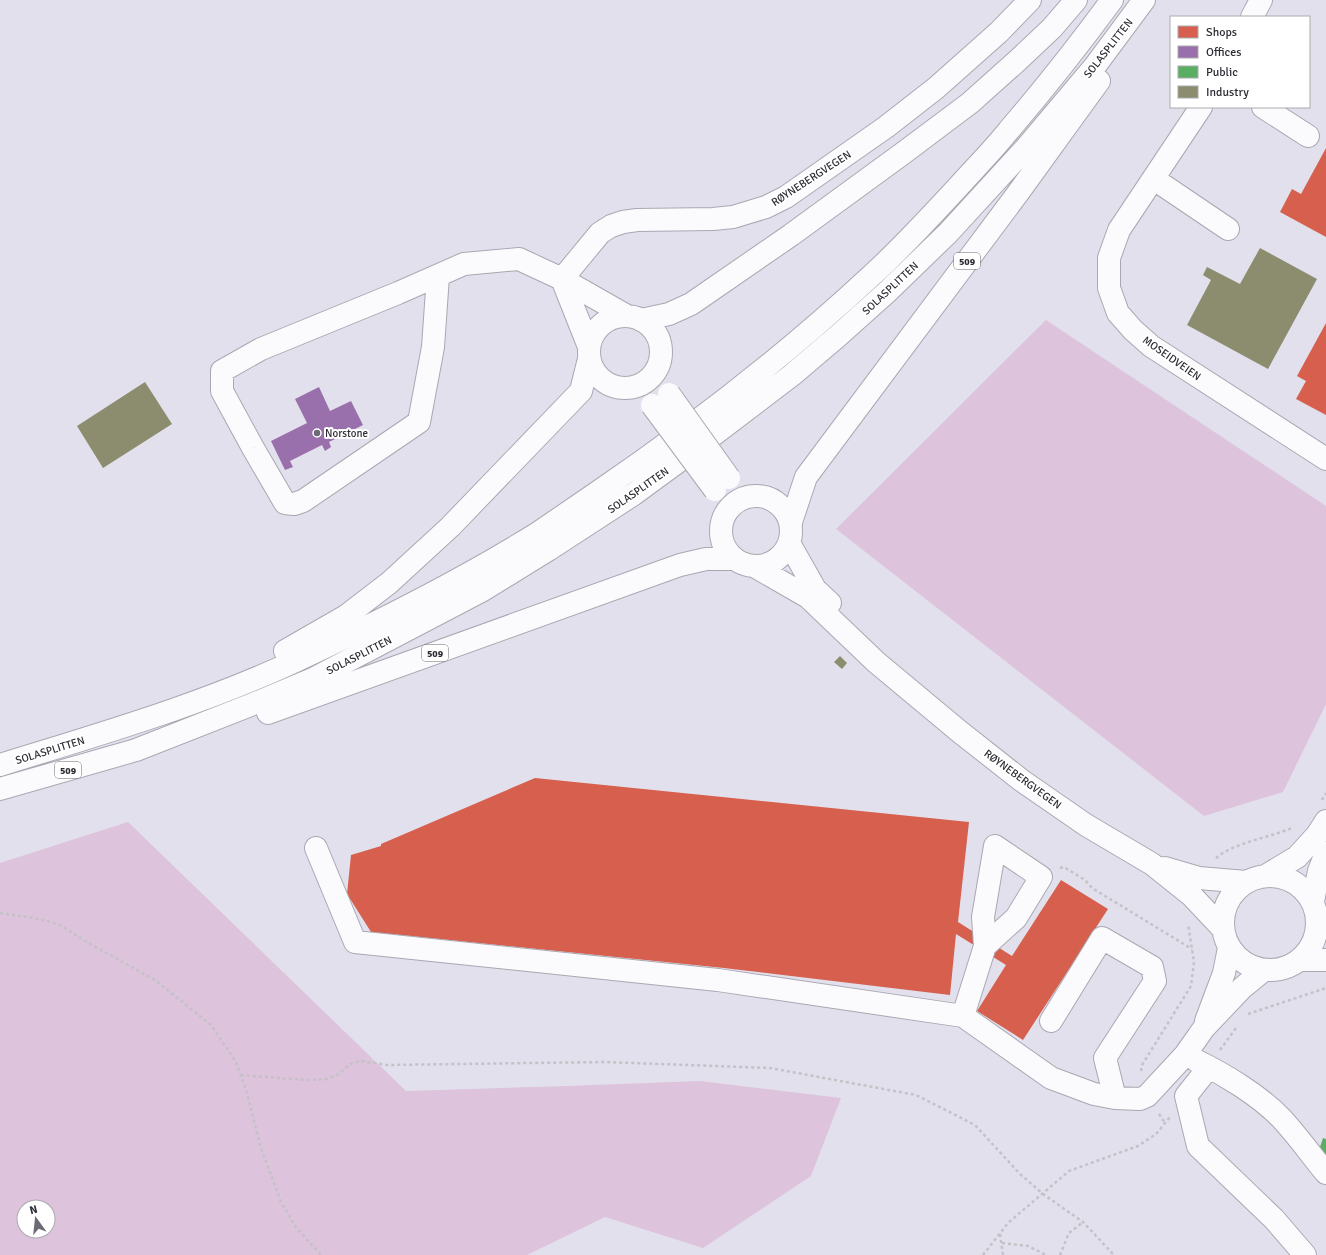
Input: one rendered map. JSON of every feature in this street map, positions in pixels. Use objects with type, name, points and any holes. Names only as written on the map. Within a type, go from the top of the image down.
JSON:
[{"type":"main road","name":"RØYNEBERGVEGEN","points":[[562,279],[600,233],[611,226],[637,220],[714,219],[733,216],[751,213],[786,197],[880,131],[936,88],[999,32],[1030,0]]},
{"type":"main road","points":[[589,353],[593,334],[601,325],[613,318],[634,318],[669,314],[691,304],[791,235],[970,103],[1052,28],[1076,0]]},
{"type":"main road","name":"SOLASPLITTEN","points":[[0,765],[135,723],[198,701],[304,657],[411,604],[538,533],[668,444],[780,357],[826,318],[932,215],[1007,133],[1075,50],[1112,0]]},
{"type":"main road","name":"SOLASPLITTEN","points":[[0,788],[136,750],[253,704],[314,678],[484,590],[634,494],[798,370],[887,292],[948,233],[1025,149],[1095,66],[1145,0]]},
{"type":"main road","name":"509","points":[[790,533],[806,477],[1104,75],[1145,0]]},
{"type":"main road","points":[[1253,16],[1261,0]]},
{"type":"main road","name":"MOSEIDVEIEN","points":[[1200,108],[1119,230],[1109,258],[1109,288],[1118,313],[1133,330],[1151,346],[1326,459]]},
{"type":"main road","points":[[1265,108],[1308,136]]},
{"type":"main road","points":[[1154,179],[1228,229]]},
{"type":"main road","points":[[438,276],[433,347],[419,422],[302,501],[294,504],[285,503],[222,391],[222,371],[261,349],[464,264],[518,259],[562,279]]},
{"type":"main road","name":"RØYNEBERGVEGEN","points":[[562,279],[652,328],[659,339],[661,352],[659,365],[662,380],[660,400]]},
{"type":"main road","name":"RØYNEBERGVEGEN","points":[[562,279],[589,353],[594,372],[603,382],[615,388],[629,388],[642,385],[652,377],[659,365]]},
{"type":"main road","name":"509","points":[[135,723],[295,646],[346,616],[389,583],[450,527],[581,391],[589,353]]},
{"type":"main road","name":"RØYNEBERGVEGEN","points":[[629,388],[642,396],[660,400],[722,484],[746,496],[762,496],[777,502],[788,515],[790,533],[815,588],[880,653],[902,683]]},
{"type":"main road","name":"RØYNEBERGVEGEN","points":[[722,484],[720,501],[723,516],[720,531],[724,547],[744,563],[808,597],[876,662],[960,732],[1021,780],[1086,825],[1152,864],[1192,896],[1226,938],[1239,958],[1251,966],[1264,970],[1277,970],[1288,967],[1308,952],[1314,942],[1319,914],[1305,890],[1294,882],[1281,876],[1267,875],[1256,877],[1235,890],[1227,902],[1223,915],[1226,938]]},
{"type":"main road","points":[[723,516],[736,501],[746,496]]},
{"type":"main road","points":[[744,563],[765,565],[776,560],[784,552],[790,533]]},
{"type":"main road","name":"509","points":[[136,750],[255,718],[680,565],[706,559],[744,563]]},
{"type":"main road","points":[[1267,875],[1297,858],[1317,835],[1323,811]]},
{"type":"main road","points":[[963,1016],[985,946],[983,917],[996,846],[1041,877],[1016,918],[985,946]]},
{"type":"main road","points":[[316,848],[355,942],[718,980],[963,1016],[1051,1078],[1094,1094],[1115,1098],[1140,1099],[1147,1096],[1185,1055],[1204,1028],[1242,988],[1264,970]]},
{"type":"main road","points":[[1319,914],[1319,871],[1326,853]]},
{"type":"main road","name":"RØYNEBERGVEGEN","points":[[1152,864],[1199,878],[1246,882]]},
{"type":"main road","points":[[1050,1021],[1102,938],[1152,967],[1155,981],[1105,1058],[1115,1098]]},
{"type":"main road","points":[[1204,1028],[1224,973],[1226,938]]},
{"type":"main road","name":"RØYNEBERGVEGEN","points":[[1299,960],[1326,960]]},
{"type":"main road","points":[[1185,1055],[1209,1067],[1256,1096],[1281,1118],[1326,1173]]},
{"type":"main road","points":[[1209,1067],[1186,1096],[1198,1146],[1274,1219],[1305,1255]]},
{"type":"path","points":[[1323,811],[1326,793]]},
{"type":"path","points":[[1210,863],[1222,854],[1249,842],[1292,828],[1298,823]]},
{"type":"path","points":[[1041,877],[1064,867],[1085,880],[1092,888],[1192,950]]},
{"type":"path","points":[[0,913],[34,918],[58,924],[155,980],[211,1025],[236,1062],[246,1090],[261,1148],[281,1202],[295,1226],[322,1255]]},
{"type":"path","points":[[1142,1065],[1191,986],[1194,962],[1188,923]]},
{"type":"path","points":[[1245,1015],[1326,988]]},
{"type":"path","points":[[1209,1067],[1240,1022]]},
{"type":"path","points":[[241,1075],[306,1080],[326,1079],[339,1074],[350,1064],[366,1061],[388,1065],[605,1062],[770,1068],[916,1095],[975,1125],[1020,1174],[1044,1194],[1083,1222],[1114,1255]]},
{"type":"path","points":[[984,1255],[1008,1223],[1044,1194],[1069,1171],[1138,1146],[1156,1134],[1186,1096]]},
{"type":"path","points":[[1060,1255],[1069,1233],[1083,1222]]},
{"type":"path","points":[[1000,1234],[1003,1255]]},
{"type":"path","points":[[1002,1243],[1028,1246],[1046,1255]]},
{"type":"shaded area","points":[[1046,320],[1326,506],[1326,704],[1283,792],[1204,816],[836,529]]},
{"type":"shaded area","points":[[128,822],[406,1091],[700,1081],[841,1098],[811,1176],[703,1248],[605,1217],[527,1255],[0,1255],[0,863]]},
{"type":"building: Shops","points":[[1326,148],[1326,237],[1280,212],[1292,189],[1301,194]]},
{"type":"building: Shops","points":[[1326,323],[1326,415],[1296,399],[1306,381],[1297,376]]},
{"type":"building: Shops","points":[[535,778],[969,822],[958,922],[1012,956],[1061,880],[1108,909],[1023,1040],[977,1011],[1006,965],[956,934],[950,995],[724,968],[371,932],[347,894],[351,855],[381,846],[381,844]]},
{"type":"building: Offices","name":"Norstone","points":[[319,387],[330,411],[351,401],[363,425],[329,442],[331,447],[325,451],[322,445],[290,461],[293,467],[285,470],[271,441],[307,423],[295,399]]},
{"type":"building: Public","points":[[1323,1138],[1326,1139],[1326,1155],[1318,1153]]},
{"type":"building: Industry","points":[[1260,248],[1317,279],[1268,369],[1187,325],[1211,280],[1203,275],[1207,267],[1240,284]]},
{"type":"building: Industry","points":[[145,382],[172,424],[103,468],[77,426]]},
{"type":"building: Industry","points":[[840,656],[847,663],[842,669],[834,662]]},
{"type":"place","name":"Norstone","points":[[317,433]]}]
